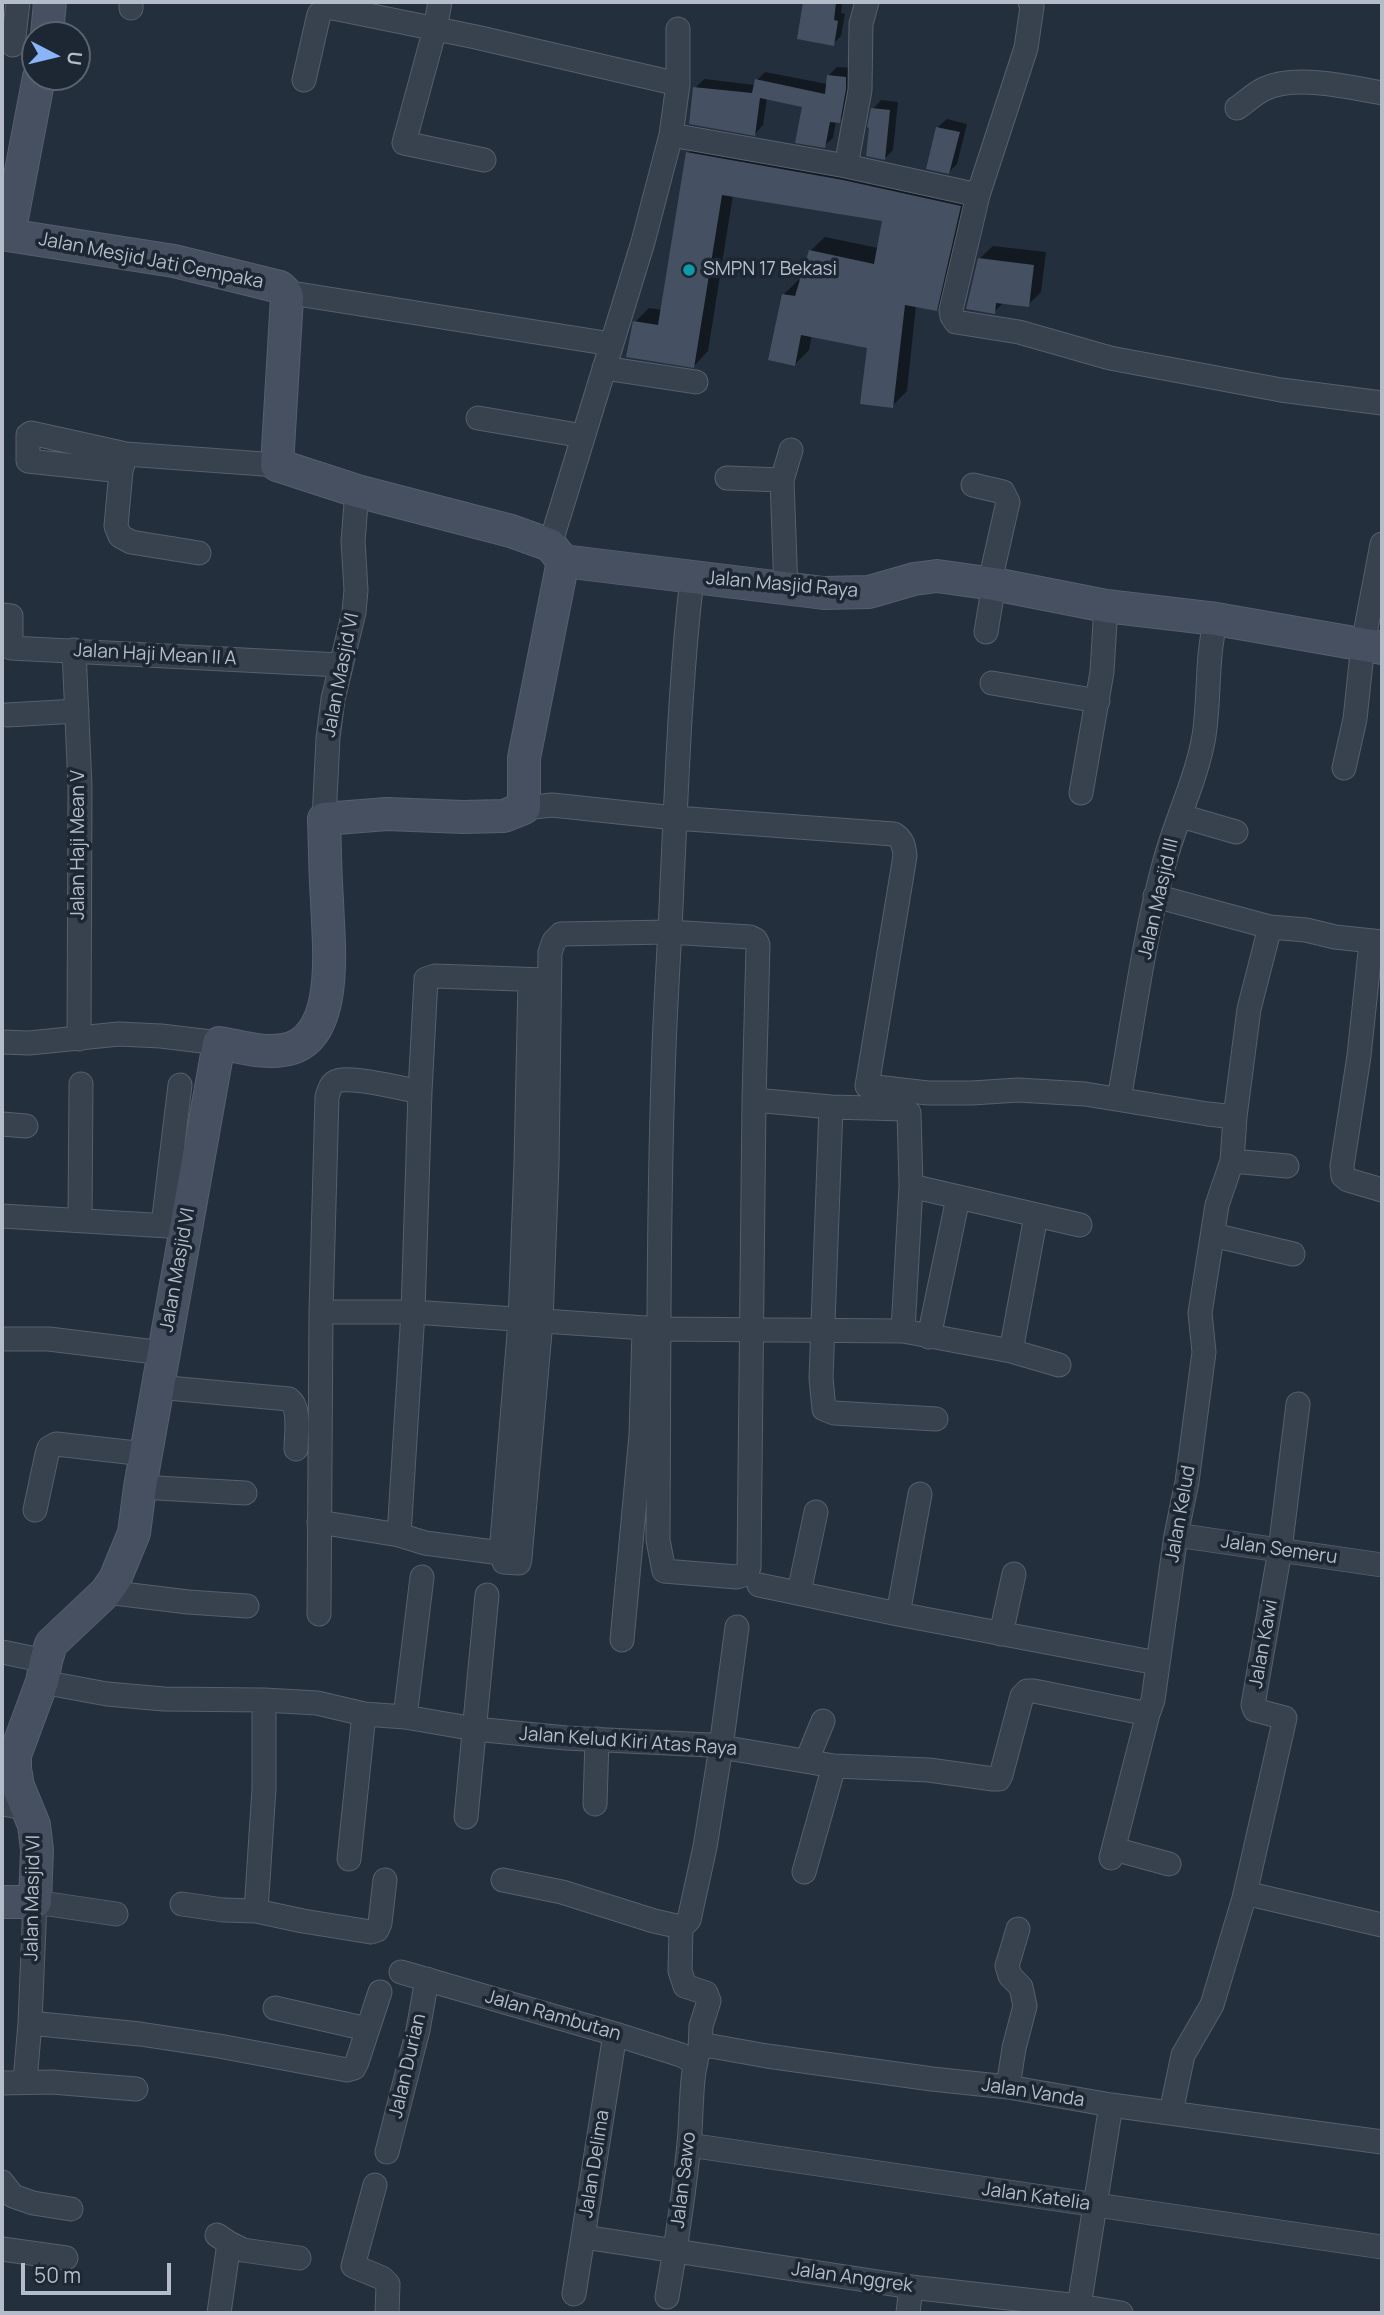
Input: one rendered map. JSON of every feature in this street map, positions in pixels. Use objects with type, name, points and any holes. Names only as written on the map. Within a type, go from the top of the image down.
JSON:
[{"type":"street","points":[[13,45],[18,2]]},
{"type":"street","points":[[48,21],[50,2]]},
{"type":"street","points":[[440,2],[404,143],[484,160]]},
{"type":"street","points":[[846,166],[860,90],[861,24],[867,2]]},
{"type":"street","points":[[1030,2],[1032,7],[1026,48],[978,195],[951,310],[956,322],[1019,332],[1110,358],[1281,390],[1382,403]]},
{"type":"street","points":[[303,80],[319,14],[328,7],[678,84]]},
{"type":"street","points":[[524,808],[524,758],[556,553],[583,436],[643,242],[671,135],[678,84],[678,29]]},
{"type":"street","points":[[1237,108],[1266,88],[1297,82],[1382,93]]},
{"type":"street","points":[[5,234],[36,91]]},
{"type":"street","points":[[671,135],[846,166],[978,195]]},
{"type":"street","name":"Jalan Mesjid Jati Cempaka","points":[[5,234],[174,261],[271,284],[285,292],[287,297],[277,465]]},
{"type":"street","points":[[285,292],[611,344]]},
{"type":"street","points":[[604,368],[696,382]]},
{"type":"street","points":[[478,418],[583,436]]},
{"type":"street","points":[[786,590],[782,480],[791,450]]},
{"type":"street","points":[[199,553],[131,542],[120,536],[116,526],[123,463],[277,465],[357,491]]},
{"type":"street","points":[[727,478],[782,480]]},
{"type":"street","points":[[973,485],[1003,492],[1008,502],[993,568],[994,584],[986,632]]},
{"type":"street","name":"Jalan Masjid Raya","points":[[357,491],[511,531],[556,553],[692,578],[824,593],[869,592],[914,579],[937,576],[1106,606],[1216,619],[1373,646]]},
{"type":"street","name":"Jalan Masjid VI","points":[[25,2081],[30,2023],[36,1838],[34,1825],[14,1804],[18,1786],[15,1755],[51,1644],[106,1592],[115,1579],[152,1487],[145,1454],[163,1353],[174,1226],[219,1043],[284,1051],[303,1041],[315,1028],[323,1011],[328,988],[330,942],[324,819],[328,738],[340,665],[354,612],[356,590],[353,541],[357,491]]},
{"type":"street","points":[[1344,768],[1373,646],[1382,547]]},
{"type":"street","points":[[622,1640],[652,1328],[681,688],[692,578]]},
{"type":"street","points":[[1081,793],[1102,672],[1106,606]]},
{"type":"street","name":"Jalan Haji Mean II A","points":[[2,615],[12,616],[11,648],[340,665]]},
{"type":"street","name":"Jalan Masjid III","points":[[1119,1099],[1155,896],[1170,841],[1196,773],[1204,735],[1211,637],[1216,619]]},
{"type":"street","name":"Jalan Haji Mean V","points":[[74,650],[80,787],[79,1039]]},
{"type":"street","points":[[992,683],[1098,701]]},
{"type":"street","points":[[7,715],[77,711]]},
{"type":"street","points":[[324,819],[387,814],[504,816],[524,808],[552,805],[675,818],[894,834],[900,838],[905,856],[867,1086],[928,1093],[1018,1090],[1085,1094],[1235,1116]]},
{"type":"street","points":[[1181,816],[1236,832]]},
{"type":"street","points":[[1155,896],[1270,928],[1306,930],[1377,942],[1372,1012],[1359,1056],[1342,1166],[1343,1176],[1348,1180],[1382,1189]]},
{"type":"street","points":[[1270,928],[1249,1009],[1232,1161],[1217,1205],[1213,1235],[1293,1254]]},
{"type":"street","points":[[319,1522],[399,1535],[425,1543],[501,1553],[530,1321],[526,1163],[540,980],[554,941],[561,934],[669,932],[750,937],[756,940],[758,945],[749,1567],[746,1574],[737,1577],[664,1571],[659,1540],[652,1328]]},
{"type":"street","points":[[399,1535],[413,1312],[419,1092],[426,979],[435,976],[540,980]]},
{"type":"street","points":[[2,1042],[29,1043],[119,1034],[219,1043]]},
{"type":"street","points":[[319,1614],[321,1312],[327,1097],[334,1082],[340,1079],[374,1082],[419,1092]]},
{"type":"street","points":[[80,1220],[81,1084]]},
{"type":"street","points":[[2,1216],[174,1226],[180,1085]]},
{"type":"street","points":[[754,1100],[831,1107],[904,1109],[909,1113],[911,1186],[903,1331]]},
{"type":"street","points":[[831,1107],[821,1378],[824,1409],[936,1419]]},
{"type":"street","points":[[2,1124],[26,1126]]},
{"type":"street","points":[[1232,1161],[1287,1166]]},
{"type":"street","points":[[911,1186],[1080,1226]]},
{"type":"street","points":[[929,1336],[958,1198]]},
{"type":"street","points":[[1011,1351],[1036,1216]]},
{"type":"street","name":"Jalan Kelud","points":[[1169,1864],[1113,1853],[1153,1700],[1204,1352],[1200,1313],[1213,1235]]},
{"type":"street","points":[[321,1312],[413,1312],[652,1328],[903,1331],[1011,1351],[1059,1364]]},
{"type":"street","points":[[2,1339],[49,1339],[163,1353]]},
{"type":"street","points":[[157,1387],[289,1399],[296,1408],[296,1449]]},
{"type":"street","name":"Jalan Kawi","points":[[1244,1898],[1285,1718],[1255,1710],[1253,1705],[1280,1550],[1298,1404]]},
{"type":"street","points":[[35,1510],[47,1454],[49,1448],[55,1444],[145,1454]]},
{"type":"street","points":[[152,1487],[246,1493]]},
{"type":"street","points":[[898,1614],[920,1494]]},
{"type":"street","points":[[799,1592],[816,1512]]},
{"type":"street","name":"Jalan Semeru","points":[[1176,1535],[1382,1564]]},
{"type":"street","points":[[1001,1634],[1014,1574]]},
{"type":"street","points":[[405,1717],[422,1577]]},
{"type":"street","points":[[759,1585],[1157,1663]]},
{"type":"street","points":[[106,1592],[132,1597],[247,1606]]},
{"type":"street","points":[[466,1817],[487,1595]]},
{"type":"street","points":[[503,1880],[562,1892],[681,1927],[689,1920],[705,1847],[737,1627]]},
{"type":"street","name":"Jalan Kelud Kiri Atas Raya","points":[[2,1652],[107,1694],[164,1699],[317,1703],[364,1714],[405,1717],[475,1729],[721,1747],[834,1766],[929,1770],[999,1779],[1022,1696],[1027,1691],[1034,1690],[1148,1714]]},
{"type":"street","points":[[256,1911],[264,1789],[264,1700]]},
{"type":"street","points":[[349,1859],[364,1714]]},
{"type":"street","points":[[807,1760],[823,1721]]},
{"type":"street","points":[[595,1804],[597,1739]]},
{"type":"street","points":[[804,1872],[834,1766]]},
{"type":"street","points":[[182,1904],[223,1910],[256,1911],[372,1932],[377,1930],[380,1923],[385,1880]]},
{"type":"street","points":[[1171,2112],[1183,2055],[1212,2005],[1244,1898],[1258,1896],[1382,1925]]},
{"type":"street","points":[[2,1902],[34,1902],[116,1914]]},
{"type":"street","name":"Jalan Sawo","points":[[667,2297],[689,2145],[701,2026],[709,2001],[706,1993],[685,1986],[680,1971],[681,1927]]},
{"type":"street","points":[[1008,2087],[1014,2048],[1025,2006],[1021,1987],[1010,1976],[1007,1966],[1018,1929]]},
{"type":"street","name":"Jalan Rambutan","points":[[413,1975],[681,2055],[698,2055]]},
{"type":"street","name":"Jalan Durian","points":[[387,2152],[418,2030],[413,1975]]},
{"type":"street","points":[[30,2023],[179,2040],[347,2070],[354,2068],[357,2062],[380,1992]]},
{"type":"street","points":[[275,2008],[367,2029]]},
{"type":"street","name":"Jalan Delima","points":[[574,2294],[615,2034]]},
{"type":"street","name":"Jalan Vanda","points":[[698,2055],[710,2046],[1382,2142]]},
{"type":"street","points":[[2,2083],[25,2081],[136,2089]]},
{"type":"street","points":[[1079,2306],[1111,2105]]},
{"type":"street","name":"Jalan Katelia","points":[[689,2145],[1382,2247]]},
{"type":"street","points":[[2,2182],[13,2196],[33,2203],[71,2209]]},
{"type":"street","points":[[375,2185],[353,2266],[382,2278],[388,2284],[387,2313]]},
{"type":"street","name":"Jalan Anggrek","points":[[584,2237],[911,2287],[1121,2313]]},
{"type":"street","points":[[219,2313],[223,2239],[243,2250],[299,2258]]},
{"type":"street","points":[[2,2249],[66,2258]]},
{"type":"street","points":[[908,2313],[911,2287]]},
{"type":"building","points":[[803,2],[836,2],[834,20],[838,21],[834,46],[797,39]]},
{"type":"building","points":[[827,75],[846,77],[846,89],[840,123],[830,122],[825,148],[795,143],[802,107],[760,98],[755,136],[689,124],[693,87],[752,93],[755,79],[825,94]]},
{"type":"building","points":[[871,108],[890,110],[885,160],[866,156]]},
{"type":"building","points":[[936,127],[960,132],[949,174],[926,169]]},
{"type":"building","points":[[686,152],[843,180],[961,206],[937,311],[905,305],[893,408],[860,404],[867,348],[801,335],[795,366],[768,360],[782,294],[795,296],[809,250],[874,264],[882,221],[722,195],[694,368],[626,357],[633,321],[658,325]]},
{"type":"building","points":[[978,258],[1034,265],[1029,307],[996,303],[995,314],[966,309]]},
{"type":"place","name":"SMPN 17 Bekasi","points":[[689,270]]}]
